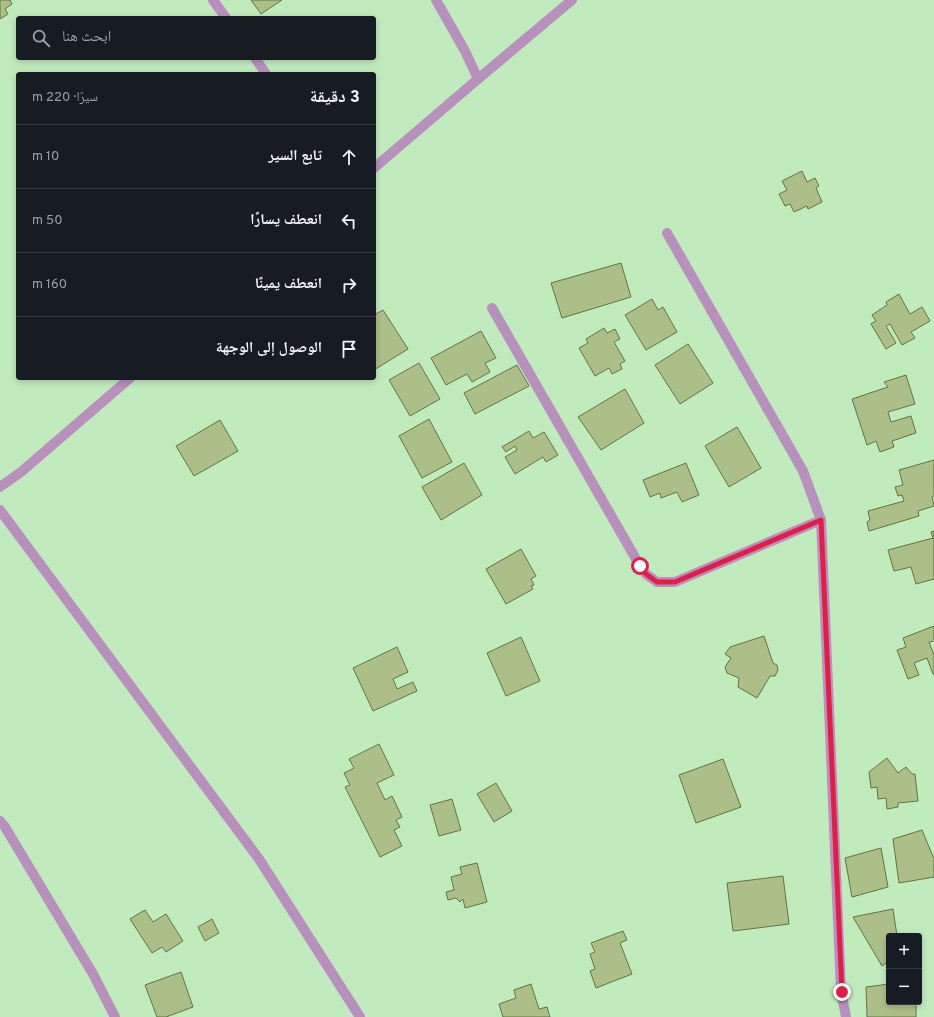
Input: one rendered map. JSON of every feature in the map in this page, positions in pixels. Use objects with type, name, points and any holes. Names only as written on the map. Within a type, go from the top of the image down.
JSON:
[{"type":"street","points":[[213,0],[225,16]]},
{"type":"street","points":[[436,0],[465,51],[478,78]]},
{"type":"street","points":[[376,166],[478,78],[572,0]]},
{"type":"street","points":[[256,60],[265,72]]},
{"type":"street","points":[[667,234],[802,471],[821,520],[841,984],[846,1017]]},
{"type":"street","points":[[492,308],[640,566],[646,574],[657,582],[675,582],[821,520]]},
{"type":"street","points":[[0,487],[21,472],[128,380]]},
{"type":"street","points":[[0,510],[259,859],[360,1017]]},
{"type":"street","points":[[0,821],[93,974],[115,1017]]},
{"type":"building","points":[[0,0],[10,0],[12,4],[5,9],[8,14],[0,19]]},
{"type":"building","points":[[251,0],[282,0],[261,14]]},
{"type":"building","points":[[802,171],[807,182],[815,178],[819,186],[816,188],[822,202],[808,209],[807,206],[794,212],[790,204],[785,206],[779,194],[787,190],[782,181]]},
{"type":"building","points":[[621,263],[631,297],[562,318],[551,283]]},
{"type":"building","points":[[899,294],[910,314],[922,307],[930,321],[911,332],[915,338],[902,345],[890,324],[886,326],[896,343],[886,349],[871,324],[876,321],[872,315],[887,305],[886,302]]},
{"type":"building","points":[[652,299],[658,310],[663,307],[677,332],[646,350],[625,315]]},
{"type":"building","points":[[383,310],[408,349],[376,369],[376,314]]},
{"type":"building","points":[[604,328],[607,333],[615,329],[620,339],[614,342],[625,361],[620,364],[622,369],[612,374],[609,368],[595,376],[579,348],[588,343],[586,339]]},
{"type":"building","points":[[481,331],[496,358],[485,363],[490,372],[472,382],[467,374],[446,385],[431,358]]},
{"type":"building","points":[[688,344],[713,383],[680,404],[655,365]]},
{"type":"building","points":[[419,363],[440,399],[410,416],[389,380]]},
{"type":"building","points":[[517,365],[529,386],[475,414],[464,393]]},
{"type":"building","points":[[906,375],[915,404],[888,412],[891,422],[911,416],[916,433],[892,441],[894,447],[880,452],[876,441],[867,445],[852,399],[888,387],[884,382]]},
{"type":"building","points":[[625,389],[644,423],[601,450],[578,417]]},
{"type":"building","points":[[429,419],[452,462],[422,478],[399,436]]},
{"type":"building","points":[[220,420],[238,451],[194,476],[176,446]]},
{"type":"building","points":[[737,427],[761,468],[729,487],[705,446]]},
{"type":"building","points":[[529,431],[533,438],[544,432],[558,455],[546,462],[543,457],[515,474],[505,457],[517,450],[515,446],[506,452],[502,447]]},
{"type":"building","points":[[934,460],[934,496],[932,497],[934,506],[918,511],[919,516],[869,531],[867,522],[870,520],[868,511],[904,501],[902,495],[898,496],[895,487],[903,485],[899,470]]},
{"type":"building","points":[[464,463],[482,495],[441,520],[422,487]]},
{"type":"building","points":[[686,463],[699,495],[682,502],[677,492],[661,498],[660,493],[650,497],[643,480]]},
{"type":"building","points":[[934,531],[934,579],[916,584],[911,567],[894,571],[888,550],[933,538],[931,532]]},
{"type":"building","points":[[521,549],[536,576],[531,579],[534,585],[531,586],[533,589],[506,604],[486,569]]},
{"type":"building","points":[[934,626],[934,641],[929,642],[934,655],[934,674],[927,658],[914,663],[919,675],[908,679],[897,650],[906,647],[903,638]]},
{"type":"building","points":[[764,636],[773,663],[777,665],[778,670],[775,676],[770,676],[757,698],[738,687],[739,678],[727,673],[725,667],[731,658],[725,654],[730,647]]},
{"type":"building","points":[[521,637],[540,681],[506,696],[487,653]]},
{"type":"building","points":[[397,647],[408,672],[393,679],[397,689],[413,682],[417,691],[373,711],[353,668]]},
{"type":"building","points":[[379,744],[394,775],[377,783],[385,800],[392,796],[402,817],[396,820],[400,827],[394,830],[402,846],[380,857],[345,787],[350,785],[344,773],[354,768],[349,759]]},
{"type":"building","points":[[887,758],[898,773],[906,767],[912,774],[915,774],[918,801],[898,803],[898,807],[887,809],[886,798],[878,799],[877,787],[871,788],[869,772]]},
{"type":"building","points":[[723,759],[741,807],[696,823],[679,775]]},
{"type":"building","points":[[496,783],[512,811],[494,822],[477,794]]},
{"type":"building","points":[[452,799],[461,830],[439,836],[430,805]]},
{"type":"building","points":[[922,830],[934,859],[934,877],[899,883],[893,839]]},
{"type":"building","points":[[881,848],[888,887],[852,897],[845,858]]},
{"type":"building","points":[[477,863],[487,902],[465,908],[463,899],[460,902],[456,898],[448,900],[446,892],[454,890],[451,877],[462,874],[460,867]]},
{"type":"building","points":[[783,876],[789,924],[733,931],[727,883]]},
{"type":"building","points":[[893,909],[897,933],[886,933],[886,963],[882,966],[853,917]]},
{"type":"building","points":[[145,910],[153,922],[166,914],[183,941],[166,952],[162,947],[152,953],[130,919]]},
{"type":"building","points":[[212,919],[219,933],[205,941],[198,927]]},
{"type":"building","points":[[623,931],[627,940],[620,943],[632,974],[596,988],[590,971],[595,969],[590,954],[595,952],[591,943]]},
{"type":"building","points":[[181,972],[193,1007],[166,1017],[157,1017],[145,985]]},
{"type":"building","points":[[531,984],[539,1009],[547,1007],[550,1017],[503,1017],[499,1004],[516,998],[514,990]]},
{"type":"building","points":[[886,984],[886,1005],[916,1005],[916,1017],[867,1017],[866,987]]},
{"type":"route","points":[[640,566],[646,574],[657,582],[675,582],[821,520],[842,992]]}]
